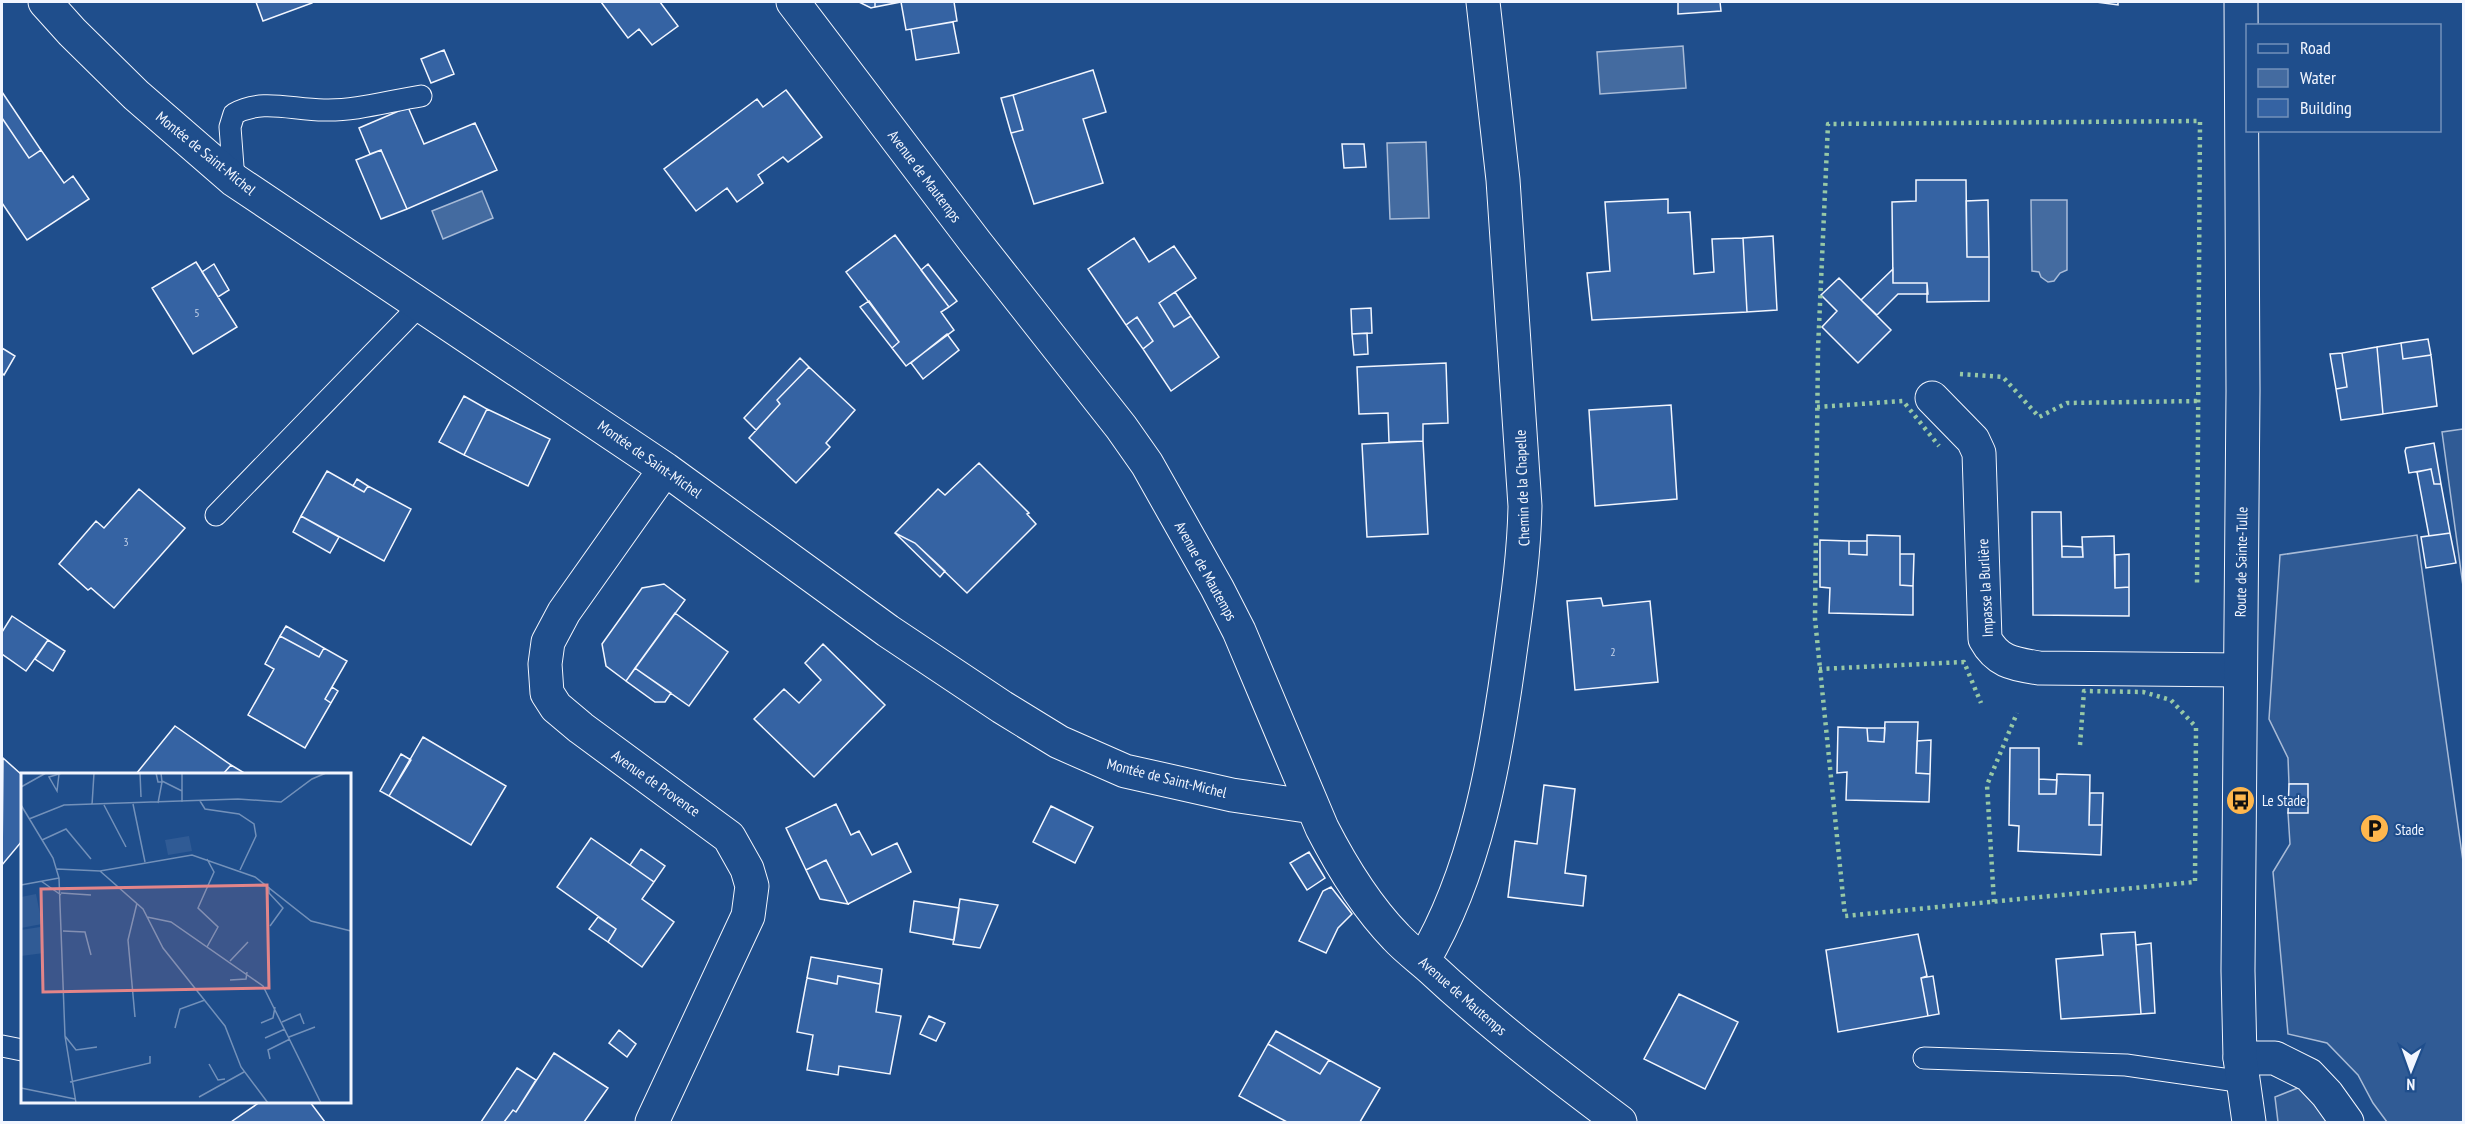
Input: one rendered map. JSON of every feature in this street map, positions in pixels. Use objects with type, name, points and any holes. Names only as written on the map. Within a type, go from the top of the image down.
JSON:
[{"type":"street","name":"Montée de Saint-Michel","points":[[45,2],[136,95],[234,180],[665,469],[888,631],[1059,742],[1093,759],[1125,771],[1232,795],[1313,807]]},
{"type":"street","name":"Avenue de Mautemps","points":[[793,2],[976,243],[1121,427],[1147,464],[1218,588],[1239,631],[1313,807],[1338,859],[1361,895],[1395,936],[1423,961],[1519,1044],[1620,1122]]},
{"type":"street","name":"Chemin de la Chapelle","points":[[1423,961],[1437,937],[1471,849],[1492,772],[1524,556],[1525,506],[1503,180],[1483,2]]},
{"type":"street","name":"Route de Sainte-Tulle","points":[[2241,2],[2243,391],[2238,971],[2242,1070],[2249,1122]]},
{"type":"street","name":"Impasse la Burlière","points":[[1932,398],[1973,440],[1979,453],[1985,639],[1992,651],[2011,664],[2039,668],[2240,670]]},
{"type":"street","name":"Avenue de Provence","points":[[652,1122],[748,916],[752,886],[747,869],[729,837],[602,744],[556,707],[547,693],[545,671],[548,642],[564,612],[665,469]]},
{"type":"street","points":[[2242,1070],[2275,1058],[2309,1075],[2327,1094],[2347,1122]]},
{"type":"lane","points":[[234,180],[230,127],[234,114],[247,106],[263,104],[325,110],[421,96]]},
{"type":"lane","points":[[216,515],[420,305]]},
{"type":"lane","points":[[2,1046],[21,1050]]},
{"type":"lane","points":[[1924,1058],[2242,1070]]},
{"type":"shaded area","points":[[2464,429],[2463,586],[2442,432]]},
{"type":"shaded area","name":"Stade","points":[[2417,535],[2463,861],[2463,1122],[2387,1122],[2373,1103],[2358,1075],[2327,1043],[2288,1034],[2273,872],[2290,844],[2288,813],[2307,784],[2289,784],[2288,758],[2269,719],[2280,555]]},
{"type":"shaded area","points":[[2303,1086],[2327,1122],[2278,1122],[2275,1097]]},
{"type":"water","points":[[1683,46],[1686,88],[1600,94],[1597,52]]},
{"type":"water","points":[[1426,142],[1429,218],[1390,219],[1387,143]]},
{"type":"water","points":[[482,191],[493,218],[443,239],[432,211]]},
{"type":"water","points":[[2031,200],[2067,200],[2067,270],[2060,273],[2054,281],[2048,282],[2041,277],[2039,272],[2032,271]]},
{"type":"building","points":[[256,2],[312,2],[312,3],[263,21]]},
{"type":"building","points":[[601,2],[660,2],[678,26],[652,45],[639,29],[628,38]]},
{"type":"building","points":[[859,2],[875,2],[875,7],[871,8]]},
{"type":"building","points":[[875,2],[901,2],[875,7]]},
{"type":"building","points":[[901,2],[954,2],[957,21],[906,30]]},
{"type":"building","points":[[1678,2],[1720,2],[1721,11],[1678,14]]},
{"type":"building","points":[[2096,2],[2118,2],[2118,5]]},
{"type":"building","points":[[953,22],[959,53],[916,60],[911,29]]},
{"type":"building","points":[[444,50],[454,74],[431,83],[421,59]]},
{"type":"building","points":[[1093,70],[1106,112],[1083,119],[1103,183],[1034,204],[1011,133],[1023,130],[1013,95]]},
{"type":"building","points":[[786,90],[822,137],[788,162],[783,157],[758,175],[763,183],[737,202],[727,188],[696,211],[664,169],[757,99],[763,107]]},
{"type":"building","points":[[2,92],[41,150],[29,158],[2,118]]},
{"type":"building","points":[[1013,95],[1023,130],[1011,133],[1001,98]]},
{"type":"building","points":[[408,107],[424,144],[475,123],[497,170],[407,209],[381,150],[370,154],[359,128]]},
{"type":"building","points":[[2,118],[29,158],[41,150],[64,183],[73,176],[89,199],[27,240],[2,203]]},
{"type":"building","points":[[1342,144],[1364,144],[1366,167],[1344,168]]},
{"type":"building","points":[[381,150],[407,209],[381,219],[356,160]]},
{"type":"building","points":[[1916,180],[1966,180],[1967,257],[1989,257],[1989,301],[1927,302],[1927,283],[1893,283],[1892,202],[1916,201]]},
{"type":"building","points":[[1668,199],[1668,213],[1690,212],[1694,274],[1714,272],[1712,239],[1743,238],[1747,312],[1592,320],[1587,273],[1610,271],[1605,202]]},
{"type":"building","points":[[1988,200],[1989,257],[1967,257],[1966,201]]},
{"type":"building","points":[[895,235],[949,307],[941,312],[954,330],[906,366],[892,348],[899,342],[846,272]]},
{"type":"building","points":[[1773,236],[1777,310],[1747,312],[1743,238]]},
{"type":"building","points":[[1134,238],[1149,262],[1174,246],[1196,278],[1159,303],[1174,327],[1191,316],[1219,357],[1171,391],[1143,349],[1153,341],[1137,317],[1126,325],[1088,269]]},
{"type":"building","points":[[196,262],[237,327],[193,354],[152,288]]},
{"type":"building","points":[[214,264],[229,290],[218,297],[202,272]]},
{"type":"building","points":[[928,264],[957,301],[949,307],[921,270]]},
{"type":"building","points":[[1893,269],[1893,283],[1927,283],[1928,294],[1898,294],[1877,315],[1861,300]]},
{"type":"building","points":[[1839,278],[1891,330],[1858,363],[1822,327],[1837,311],[1821,295]]},
{"type":"building","points":[[1175,292],[1191,316],[1174,327],[1159,303]]},
{"type":"building","points":[[869,301],[899,342],[892,348],[860,307]]},
{"type":"building","points":[[1371,308],[1372,333],[1352,334],[1351,309]]},
{"type":"building","points":[[1137,317],[1153,341],[1143,349],[1126,325]]},
{"type":"building","points":[[1367,333],[1368,354],[1354,355],[1352,334]]},
{"type":"building","points":[[947,334],[959,350],[923,379],[911,363]]},
{"type":"building","points":[[2428,339],[2431,355],[2403,359],[2401,343]]},
{"type":"building","points":[[2401,343],[2403,359],[2431,355],[2437,406],[2383,414],[2377,347]]},
{"type":"building","points":[[2377,347],[2383,414],[2341,420],[2336,389],[2347,387],[2342,353]]},
{"type":"building","points":[[2,348],[15,356],[4,375],[2,373]]},
{"type":"building","points":[[2342,353],[2347,387],[2336,389],[2330,354]]},
{"type":"building","points":[[800,358],[809,367],[777,400],[780,404],[756,430],[744,418]]},
{"type":"building","points":[[1446,363],[1448,423],[1423,424],[1423,441],[1389,442],[1388,413],[1359,414],[1357,367]]},
{"type":"building","points":[[809,367],[855,410],[826,443],[830,447],[796,483],[749,438],[780,404],[777,400]]},
{"type":"building","points":[[464,396],[487,409],[464,455],[439,442]]},
{"type":"building","points":[[1671,405],[1677,499],[1595,506],[1589,410]]},
{"type":"building","points":[[487,409],[550,439],[528,486],[464,455]]},
{"type":"building","points":[[1423,441],[1428,534],[1367,537],[1362,444]]},
{"type":"building","points":[[2434,443],[2441,484],[2434,484],[2431,469],[2409,473],[2405,451],[2406,448]]},
{"type":"building","points":[[979,463],[1029,513],[1027,514],[1036,524],[967,593],[915,543],[895,533],[938,489],[945,495]]},
{"type":"building","points":[[2431,469],[2434,484],[2441,484],[2450,533],[2429,536],[2417,472]]},
{"type":"building","points":[[327,471],[364,492],[368,486],[411,509],[384,561],[301,516]]},
{"type":"building","points":[[357,479],[368,486],[364,492],[353,486]]},
{"type":"building","points":[[139,489],[185,528],[114,608],[91,588],[88,590],[59,564],[96,521],[104,528]]},
{"type":"building","points":[[2032,512],[2061,512],[2062,557],[2083,557],[2082,537],[2114,536],[2115,588],[2129,587],[2129,616],[2033,615]]},
{"type":"building","points":[[301,516],[339,537],[330,553],[293,532]]},
{"type":"building","points":[[895,533],[915,543],[945,571],[940,577]]},
{"type":"building","points":[[2450,533],[2456,563],[2426,568],[2421,537]]},
{"type":"building","points":[[1867,535],[1900,536],[1900,585],[1913,586],[1913,615],[1829,613],[1830,588],[1820,587],[1820,540],[1849,541],[1849,554],[1867,555]]},
{"type":"building","points":[[1849,541],[1867,541],[1867,555],[1849,554]]},
{"type":"building","points":[[2062,546],[2082,547],[2083,557],[2062,557]]},
{"type":"building","points":[[1900,554],[1914,554],[1913,586],[1900,585]]},
{"type":"building","points":[[2129,554],[2129,587],[2115,588],[2115,555]]},
{"type":"building","points":[[664,584],[685,600],[626,681],[606,666],[602,644],[642,588]]},
{"type":"building","points":[[1601,598],[1603,606],[1650,601],[1658,682],[1575,690],[1567,601]]},
{"type":"building","points":[[675,613],[728,652],[689,706],[635,668]]},
{"type":"building","points":[[12,616],[48,640],[26,671],[2,654],[2,632]]},
{"type":"building","points":[[286,626],[324,648],[319,657],[280,636]]},
{"type":"building","points":[[280,636],[319,657],[324,648],[347,661],[325,699],[331,703],[305,748],[248,715],[274,669],[265,664]]},
{"type":"building","points":[[48,640],[65,651],[53,671],[35,659]]},
{"type":"building","points":[[823,644],[885,705],[814,777],[754,719],[784,689],[799,703],[821,680],[805,663]]},
{"type":"building","points":[[635,668],[671,693],[665,702],[655,702],[626,681]]},
{"type":"building","points":[[332,687],[338,691],[331,703],[325,699]]},
{"type":"building","points":[[1885,722],[1918,722],[1916,773],[1930,774],[1929,802],[1846,800],[1847,772],[1837,773],[1838,727],[1867,728],[1868,741],[1884,742]]},
{"type":"building","points":[[175,726],[231,765],[224,773],[137,773]]},
{"type":"building","points":[[1867,728],[1885,728],[1884,742],[1868,741]]},
{"type":"building","points":[[423,737],[506,786],[471,845],[389,796]]},
{"type":"building","points":[[1931,740],[1930,774],[1916,773],[1917,741]]},
{"type":"building","points":[[2010,748],[2039,748],[2039,794],[2056,794],[2057,774],[2090,775],[2089,825],[2102,825],[2101,855],[2018,851],[2019,826],[2009,825]]},
{"type":"building","points":[[401,754],[411,760],[389,796],[380,791]]},
{"type":"building","points":[[3,758],[21,774],[21,842],[2,865]]},
{"type":"building","points":[[231,765],[244,773],[224,773]]},
{"type":"building","points":[[2039,779],[2057,780],[2056,794],[2039,794]]},
{"type":"building","points":[[2289,784],[2308,784],[2308,813],[2288,813]]},
{"type":"building","points":[[1544,785],[1575,789],[1565,873],[1586,876],[1583,906],[1508,897],[1515,841],[1537,844]]},
{"type":"building","points":[[2090,793],[2103,793],[2102,825],[2089,825]]},
{"type":"building","points":[[836,804],[851,835],[859,831],[872,855],[897,843],[911,872],[848,904],[826,860],[806,870],[786,828]]},
{"type":"building","points":[[1051,806],[1093,827],[1075,863],[1033,842]]},
{"type":"building","points":[[591,838],[654,882],[642,899],[674,922],[642,967],[608,942],[616,929],[557,887]]},
{"type":"building","points":[[641,849],[665,866],[654,882],[630,865]]},
{"type":"building","points":[[1309,852],[1325,878],[1307,890],[1290,863]]},
{"type":"building","points":[[826,860],[848,904],[820,899],[806,870]]},
{"type":"building","points":[[1331,887],[1352,914],[1338,928],[1326,953],[1299,941],[1323,891]]},
{"type":"building","points":[[960,899],[998,905],[980,948],[953,944]]},
{"type":"building","points":[[914,901],[959,908],[954,940],[910,932]]},
{"type":"building","points":[[598,917],[616,929],[608,942],[589,929]]},
{"type":"building","points":[[2135,932],[2141,1014],[2061,1019],[2056,959],[2103,955],[2101,934]]},
{"type":"building","points":[[1918,934],[1927,976],[1921,978],[1928,1016],[1838,1032],[1826,950]]},
{"type":"building","points":[[2151,943],[2155,1013],[2141,1014],[2136,945]]},
{"type":"building","points":[[811,957],[882,969],[880,984],[838,976],[837,984],[807,978]]},
{"type":"building","points":[[838,976],[880,984],[876,1012],[901,1016],[890,1074],[839,1066],[838,1075],[807,1070],[813,1035],[797,1032],[807,978],[837,984]]},
{"type":"building","points":[[1933,976],[1939,1014],[1928,1016],[1921,978]]},
{"type":"building","points":[[1679,994],[1738,1022],[1705,1089],[1644,1059]]},
{"type":"building","points":[[929,1016],[945,1023],[936,1041],[920,1034]]},
{"type":"building","points":[[619,1030],[636,1044],[627,1057],[609,1043]]},
{"type":"building","points":[[1276,1031],[1329,1060],[1320,1074],[1268,1044]]},
{"type":"building","points":[[1268,1044],[1320,1074],[1329,1060],[1380,1088],[1360,1122],[1287,1122],[1239,1096]]},
{"type":"building","points":[[554,1053],[608,1088],[584,1122],[504,1122],[513,1110],[516,1112]]},
{"type":"building","points":[[517,1068],[536,1080],[516,1112],[513,1110],[504,1122],[481,1122]]},
{"type":"building","points":[[259,1103],[311,1103],[325,1122],[231,1122]]},
{"type":"hedge","points":[[2080,745],[2084,691],[2143,692],[2171,700],[2196,727],[2195,882],[1845,916],[1815,619],[1818,349],[1828,124],[2200,121],[2197,587]]},
{"type":"hedge","points":[[1960,374],[2003,377],[2039,417],[2067,403],[2198,401]]},
{"type":"hedge","points":[[1817,407],[1903,401],[1939,446]]},
{"type":"hedge","points":[[1819,669],[1964,662],[1981,703]]},
{"type":"hedge","points":[[1994,902],[1987,785],[2017,713]]},
{"type":"place","name":"Le Stade","points":[[2241,800]]},
{"type":"place","name":"Stade","points":[[2374,829]]}]
